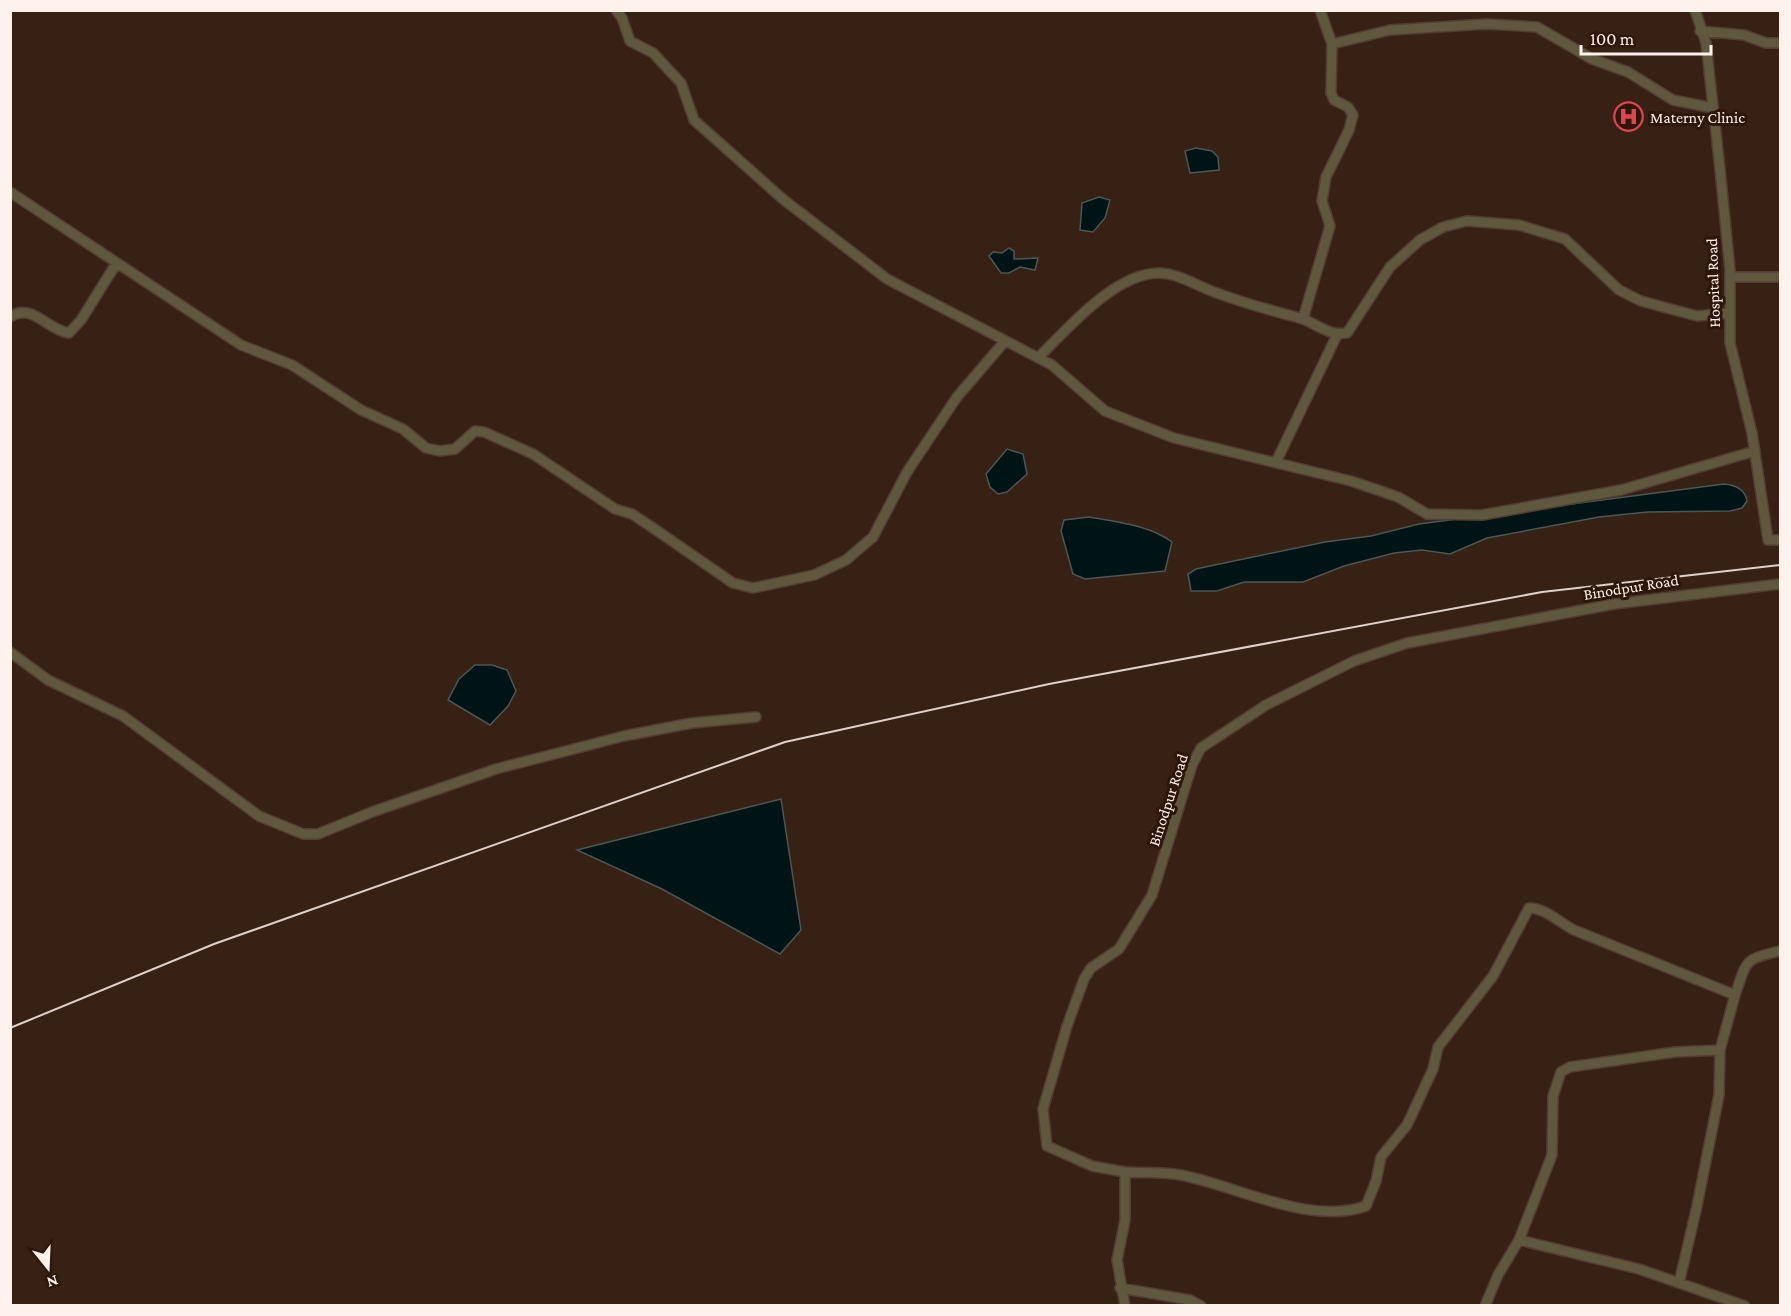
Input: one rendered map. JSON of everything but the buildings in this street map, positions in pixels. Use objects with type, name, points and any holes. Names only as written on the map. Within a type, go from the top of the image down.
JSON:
[{"type":"street","points":[[616,10],[622,18],[630,41],[653,53],[681,83],[694,120],[784,200],[887,279],[1052,365],[1105,411],[1174,438],[1361,484],[1398,497],[1427,514],[1482,514],[1622,490],[1755,451]]},
{"type":"street","points":[[1303,319],[1330,226],[1322,201],[1326,177],[1349,130],[1353,115],[1348,107],[1334,100],[1331,93],[1332,44],[1320,10]]},
{"type":"street","name":"Hospital Road","points":[[1695,10],[1700,31],[1706,43],[1713,108],[1730,277],[1730,343],[1755,451],[1767,540],[1780,540]]},
{"type":"street","points":[[1332,44],[1390,30],[1487,24],[1537,27],[1592,59],[1628,72],[1673,99],[1713,108]]},
{"type":"street","points":[[1700,31],[1744,35],[1766,43],[1780,43]]},
{"type":"street","points":[[10,192],[241,345],[292,365],[361,410],[403,429],[426,448],[440,451],[455,449],[475,431],[483,432],[533,454],[615,509],[632,514],[733,583],[753,588],[814,575],[846,560],[873,537],[907,472],[951,406],[1005,341]]},
{"type":"street","points":[[1038,358],[1096,302],[1131,281],[1149,274],[1173,275],[1251,306],[1303,319],[1337,335],[1347,333],[1390,267],[1420,240],[1443,227],[1467,221],[1519,225],[1565,239],[1619,290],[1641,302],[1697,316],[1730,313]]},
{"type":"street","points":[[10,318],[18,312],[30,312],[61,332],[69,333],[81,320],[116,264]]},
{"type":"street","points":[[1730,277],[1780,277]]},
{"type":"street","points":[[1276,462],[1337,335]]},
{"type":"street","name":"Binodpur Road","points":[[1125,1172],[1092,1166],[1047,1146],[1043,1109],[1067,1026],[1084,979],[1091,968],[1119,949],[1152,894],[1192,765],[1201,748],[1266,705],[1354,661],[1407,643],[1614,604],[1780,584]]},
{"type":"street","points":[[10,652],[48,680],[123,716],[259,816],[303,834],[318,834],[431,790],[496,769],[624,736],[692,723],[756,717]]},
{"type":"street","points":[[1125,1305],[1120,1288],[1117,1260],[1125,1220],[1125,1172],[1180,1175],[1302,1208],[1328,1212],[1351,1211],[1366,1206],[1376,1182],[1381,1157],[1407,1125],[1433,1070],[1438,1047],[1493,976],[1528,908],[1540,908],[1554,920],[1574,930],[1735,995]]},
{"type":"street","points":[[1679,1283],[1698,1206],[1719,1095],[1720,1050],[1742,969],[1751,959],[1780,951]]},
{"type":"street","points":[[1485,1305],[1498,1275],[1519,1240],[1552,1155],[1553,1096],[1561,1072],[1570,1067],[1675,1052],[1720,1050]]},
{"type":"street","points":[[1519,1240],[1638,1269],[1745,1305]]},
{"type":"street","points":[[1120,1288],[1190,1300],[1201,1305]]},
{"type":"shaded area","points":[[1196,148],[1212,151],[1218,157],[1219,170],[1190,173],[1185,151]]},
{"type":"shaded area","points":[[1099,197],[1110,200],[1105,218],[1093,232],[1080,230],[1082,203]]},
{"type":"shaded area","points":[[1009,248],[1014,251],[1014,259],[1038,258],[1035,270],[1020,267],[1009,273],[1001,273],[989,256],[993,252],[1002,253]]},
{"type":"shaded area","points":[[1007,449],[1023,454],[1027,474],[1007,492],[998,494],[990,487],[986,474]]},
{"type":"shaded area","points":[[1724,484],[1736,487],[1744,493],[1747,501],[1742,508],[1730,511],[1647,512],[1599,517],[1487,538],[1450,554],[1422,550],[1394,553],[1344,566],[1303,582],[1244,582],[1217,591],[1191,591],[1188,574],[1196,569],[1325,542],[1371,536],[1419,524]]},
{"type":"shaded area","points":[[1089,517],[1143,528],[1172,542],[1165,571],[1085,579],[1073,574],[1061,531],[1064,520]]},
{"type":"shaded area","points":[[475,665],[492,665],[507,670],[516,691],[508,706],[490,725],[448,700],[459,679]]},
{"type":"shaded area","points":[[781,799],[801,930],[780,954],[662,889],[577,850]]},
{"type":"railway","points":[[10,1028],[214,944],[785,742],[1049,684],[1542,592],[1780,565]]},
{"type":"place","name":"Materny Clinic","points":[[1629,117]]}]
